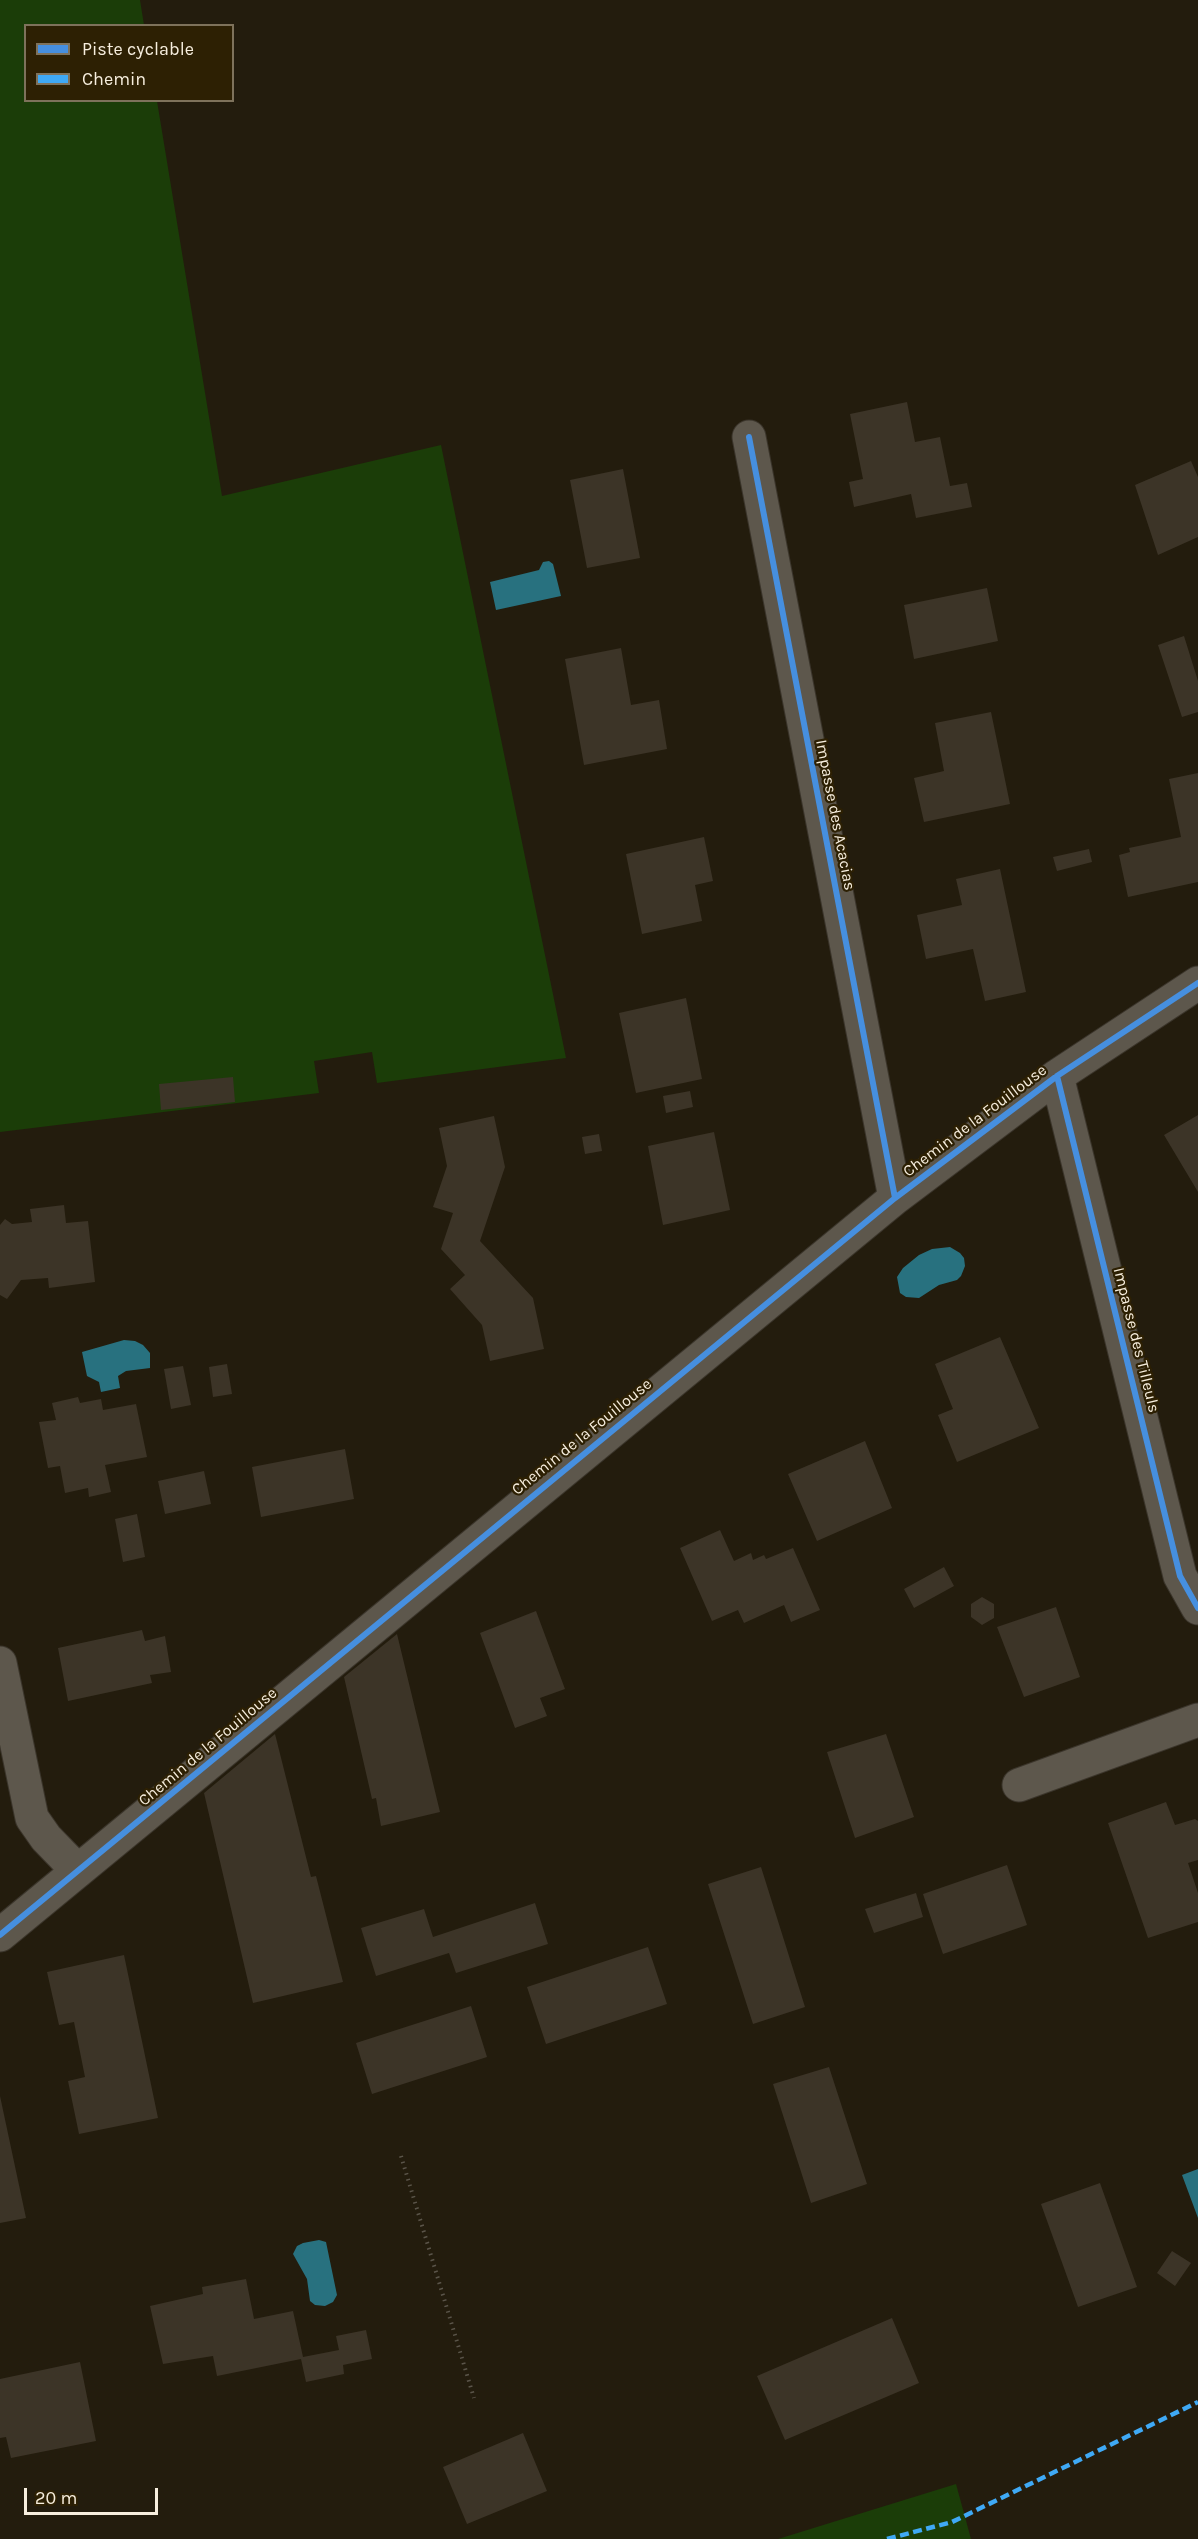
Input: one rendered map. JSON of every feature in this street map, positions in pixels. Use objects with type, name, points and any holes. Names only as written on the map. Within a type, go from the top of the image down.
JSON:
[{"type":"street","name":"Impasse des Acacias","points":[[749,437],[895,1198]]},
{"type":"street","name":"Chemin de la Fouillouse","points":[[0,1935],[895,1198],[1057,1076],[1198,983]]},
{"type":"street","name":"Impasse des Tilleuls","points":[[1057,1076],[1180,1576],[1198,1608]]},
{"type":"street","points":[[0,1663],[32,1818],[46,1838],[78,1870]]},
{"type":"street","points":[[1019,1785],[1198,1720]]},
{"type":"path","points":[[401,2156],[474,2398]]},
{"type":"green space","points":[[0,0],[140,0],[144,24],[24,24],[24,102],[157,102],[222,496],[441,445],[566,1058],[377,1083],[372,1052],[314,1061],[319,1093],[0,1132]]},
{"type":"green space","points":[[956,2484],[971,2539],[778,2539]]},
{"type":"water","points":[[549,561],[553,564],[561,596],[496,610],[490,582],[539,570],[543,562]]},
{"type":"water","points":[[950,1247],[964,1258],[965,1266],[957,1280],[939,1285],[919,1298],[906,1297],[900,1293],[897,1277],[903,1268],[919,1255],[932,1249]]},
{"type":"water","points":[[124,1340],[135,1341],[143,1345],[150,1353],[150,1368],[126,1371],[118,1376],[120,1388],[101,1392],[99,1382],[87,1376],[82,1352]]},
{"type":"water","points":[[1198,2169],[1198,2218],[1182,2175]]},
{"type":"water","points":[[319,2240],[326,2242],[337,2295],[333,2302],[325,2306],[315,2305],[310,2301],[307,2279],[293,2254],[297,2246]]},
{"type":"building","points":[[907,402],[915,442],[940,437],[950,486],[967,483],[972,507],[916,518],[911,494],[854,507],[849,482],[863,479],[850,414]]},
{"type":"building","points":[[1191,461],[1198,477],[1198,537],[1158,555],[1135,485]]},
{"type":"building","points":[[623,469],[640,558],[587,568],[570,480]]},
{"type":"building","points":[[987,588],[998,641],[914,659],[904,605]]},
{"type":"building","points":[[1184,636],[1198,681],[1198,712],[1182,717],[1158,645]]},
{"type":"building","points":[[621,648],[631,705],[659,700],[667,749],[584,765],[565,659]]},
{"type":"building","points":[[991,712],[1010,804],[924,822],[914,778],[944,771],[935,723]]},
{"type":"building","points":[[1198,773],[1198,882],[1128,897],[1119,855],[1130,852],[1129,848],[1181,837],[1169,779]]},
{"type":"building","points":[[704,837],[713,881],[695,885],[702,921],[642,934],[626,854]]},
{"type":"building","points":[[1089,849],[1092,862],[1057,871],[1053,857]]},
{"type":"building","points":[[1000,869],[1026,992],[985,1001],[973,949],[926,959],[917,915],[962,905],[956,879]]},
{"type":"building","points":[[686,998],[702,1079],[636,1093],[619,1013]]},
{"type":"building","points":[[233,1077],[235,1102],[161,1110],[159,1084]]},
{"type":"building","points":[[690,1091],[693,1107],[666,1113],[663,1096]]},
{"type":"building","points":[[1198,1115],[1198,1192],[1164,1135]]},
{"type":"building","points":[[494,1116],[505,1167],[480,1241],[533,1298],[544,1349],[490,1361],[482,1325],[450,1289],[465,1275],[441,1249],[453,1213],[433,1207],[447,1166],[439,1128]]},
{"type":"building","points":[[714,1132],[730,1210],[663,1225],[648,1146]]},
{"type":"building","points":[[599,1134],[602,1151],[585,1154],[582,1137]]},
{"type":"building","points":[[64,1205],[66,1223],[88,1221],[95,1282],[49,1288],[48,1278],[21,1280],[7,1299],[0,1295],[0,1225],[5,1219],[12,1224],[32,1222],[30,1209]]},
{"type":"building","points":[[1000,1337],[1039,1428],[957,1462],[938,1415],[953,1409],[935,1364]]},
{"type":"building","points":[[227,1364],[232,1394],[213,1397],[209,1367]]},
{"type":"building","points":[[183,1366],[191,1405],[171,1409],[164,1369]]},
{"type":"building","points":[[78,1397],[80,1403],[101,1399],[103,1410],[136,1404],[147,1457],[105,1465],[111,1492],[89,1497],[88,1488],[65,1493],[60,1466],[48,1468],[39,1422],[56,1420],[52,1403]]},
{"type":"building","points":[[865,1441],[892,1508],[817,1541],[788,1474]]},
{"type":"building","points":[[345,1449],[354,1499],[261,1517],[252,1467]]},
{"type":"building","points":[[204,1471],[211,1504],[165,1514],[158,1481]]},
{"type":"building","points":[[137,1514],[145,1557],[123,1562],[115,1519]]},
{"type":"building","points":[[720,1530],[734,1561],[751,1553],[753,1560],[764,1555],[766,1559],[793,1548],[820,1610],[791,1622],[784,1605],[744,1623],[738,1610],[712,1621],[680,1548]]},
{"type":"building","points":[[944,1567],[954,1586],[914,1608],[904,1589]]},
{"type":"building","points":[[982,1597],[994,1604],[994,1618],[982,1625],[971,1617],[971,1604]]},
{"type":"building","points":[[1056,1607],[1080,1677],[1024,1697],[997,1627]]},
{"type":"building","points":[[536,1611],[565,1689],[540,1698],[547,1716],[515,1728],[480,1633]]},
{"type":"building","points":[[142,1630],[145,1641],[165,1636],[171,1672],[150,1675],[152,1683],[68,1701],[58,1648]]},
{"type":"building","points":[[397,1634],[440,1812],[381,1826],[376,1798],[372,1799],[344,1677]]},
{"type":"building","points":[[275,1734],[311,1877],[316,1876],[343,1982],[253,2003],[204,1793]]},
{"type":"building","points":[[886,1734],[914,1817],[855,1838],[827,1752]]},
{"type":"building","points":[[1166,1802],[1175,1825],[1195,1819],[1198,1821],[1198,1860],[1188,1863],[1198,1893],[1198,1922],[1148,1938],[1108,1823]]},
{"type":"building","points":[[1007,1865],[1027,1925],[943,1954],[923,1894]]},
{"type":"building","points":[[761,1867],[805,2007],[753,2024],[708,1884]]},
{"type":"building","points":[[916,1893],[923,1917],[874,1933],[865,1909]]},
{"type":"building","points":[[535,1903],[548,1944],[456,1973],[449,1953],[376,1976],[361,1928],[424,1909],[433,1937]]},
{"type":"building","points":[[648,1947],[667,2004],[546,2044],[527,1987]]},
{"type":"building","points":[[124,1955],[158,2118],[79,2134],[68,2081],[85,2077],[74,2022],[59,2025],[47,1972]]},
{"type":"building","points":[[471,2006],[487,2057],[372,2094],[356,2043]]},
{"type":"building","points":[[829,2067],[867,2184],[811,2203],[773,2084]]},
{"type":"building","points":[[0,2096],[26,2218],[0,2223]]},
{"type":"building","points":[[1100,2183],[1137,2287],[1078,2307],[1041,2204]]},
{"type":"building","points":[[1172,2251],[1191,2263],[1175,2286],[1157,2273]]},
{"type":"building","points":[[246,2279],[254,2319],[293,2311],[303,2357],[339,2350],[336,2336],[366,2330],[372,2359],[343,2365],[344,2374],[306,2382],[301,2359],[217,2376],[213,2356],[163,2364],[150,2306],[203,2294],[202,2287]]},
{"type":"building","points":[[892,2318],[919,2383],[785,2440],[757,2376]]},
{"type":"building","points":[[80,2362],[96,2441],[11,2458],[6,2437],[0,2438],[0,2379]]},
{"type":"building","points":[[523,2433],[547,2491],[467,2524],[443,2467]]},
{"type":"marked path","points":[[887,2539],[952,2522],[1198,2402]]},
{"type":"cycle path","points":[[749,437],[895,1198]]},
{"type":"cycle path","points":[[0,1935],[895,1198],[1057,1076],[1198,983]]},
{"type":"cycle path","points":[[1057,1076],[1180,1576],[1198,1608]]}]
